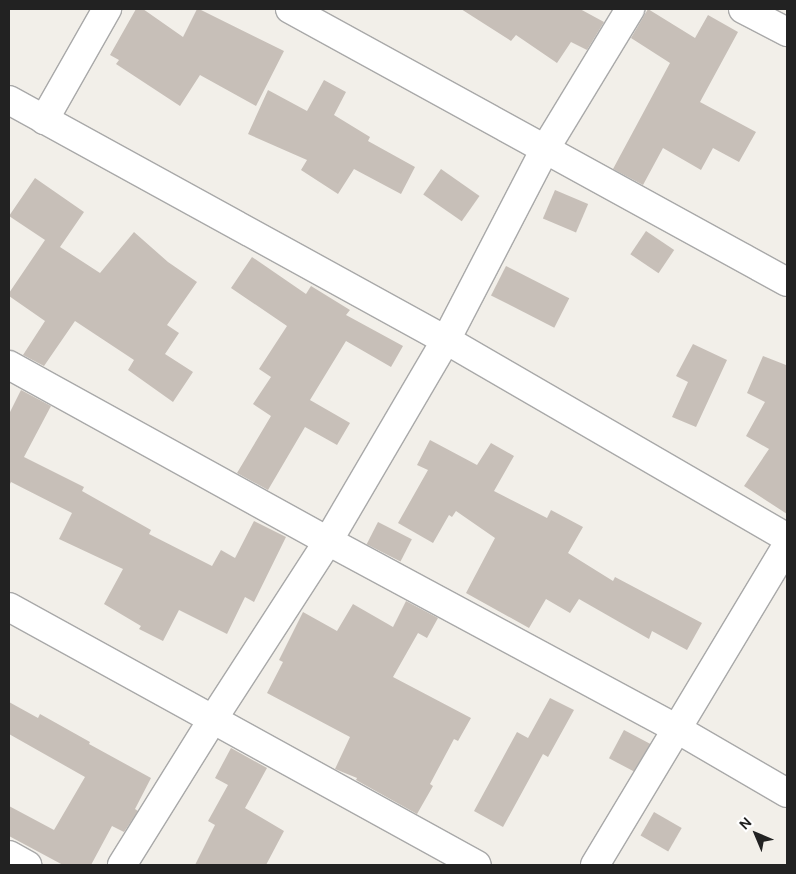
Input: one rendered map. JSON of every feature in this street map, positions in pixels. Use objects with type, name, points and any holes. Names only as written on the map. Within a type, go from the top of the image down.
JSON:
[{"type":"street","points":[[44,120],[107,9]]},
{"type":"street","points":[[290,9],[787,282]]},
{"type":"street","points":[[122,865],[213,719],[328,542],[446,340],[545,149],[630,9]]},
{"type":"street","points":[[743,9],[787,32]]},
{"type":"street","points":[[9,100],[446,340],[787,538]]},
{"type":"street","points":[[9,365],[328,542],[677,729],[787,793]]},
{"type":"street","points":[[596,865],[787,545]]},
{"type":"street","points":[[9,607],[477,865]]},
{"type":"street","points":[[9,855],[27,865]]},
{"type":"building","points":[[136,9],[143,9],[183,37],[197,9],[199,9],[284,51],[256,106],[200,75],[180,106],[116,64],[119,60],[110,55]]},
{"type":"building","points":[[461,9],[580,9],[604,22],[587,50],[571,42],[557,63],[516,35],[511,41]]},
{"type":"building","points":[[648,9],[695,38],[708,15],[738,32],[700,102],[756,132],[739,162],[713,148],[701,170],[663,148],[643,185],[613,169],[670,63],[631,38]]},
{"type":"building","points":[[324,80],[346,92],[334,115],[370,137],[368,141],[415,167],[401,194],[354,169],[338,194],[301,170],[307,160],[248,134],[268,90],[307,111]]},
{"type":"building","points":[[441,169],[480,196],[462,221],[423,194]]},
{"type":"building","points":[[35,178],[84,212],[60,247],[100,273],[134,232],[168,262],[197,282],[167,325],[179,333],[165,354],[193,372],[173,402],[128,370],[134,360],[75,321],[44,366],[23,355],[45,321],[9,296],[9,293],[45,240],[9,216]]},
{"type":"building","points":[[555,190],[588,204],[576,233],[543,219]]},
{"type":"building","points":[[646,231],[674,250],[659,273],[630,254]]},
{"type":"building","points":[[252,257],[306,294],[311,286],[350,310],[346,315],[403,346],[391,367],[346,341],[310,400],[350,423],[337,445],[305,427],[268,490],[237,473],[271,416],[253,404],[271,377],[259,369],[287,326],[231,288]]},
{"type":"building","points":[[506,266],[569,298],[554,328],[491,295]]},
{"type":"building","points":[[693,344],[727,360],[696,427],[672,417],[688,382],[676,376]]},
{"type":"building","points":[[763,356],[786,365],[787,363],[787,514],[744,486],[769,449],[746,436],[765,402],[747,393]]},
{"type":"building","points":[[21,390],[51,406],[24,457],[84,487],[82,491],[151,530],[149,534],[212,566],[221,550],[235,558],[254,521],[286,537],[254,602],[245,597],[227,634],[179,610],[163,641],[139,629],[141,626],[104,604],[123,569],[59,539],[72,513],[11,482],[9,486],[9,414]]},
{"type":"building","points":[[430,440],[477,465],[491,443],[514,456],[494,491],[547,518],[551,510],[583,527],[568,553],[613,581],[615,577],[702,623],[687,650],[652,631],[649,639],[579,599],[570,613],[546,599],[529,628],[466,593],[495,538],[456,511],[452,517],[449,515],[433,543],[398,523],[428,470],[417,465]]},
{"type":"building","points":[[378,522],[412,539],[401,562],[367,544]]},
{"type":"building","points":[[406,601],[438,618],[427,638],[418,633],[393,677],[471,718],[458,741],[454,739],[430,784],[433,786],[417,814],[356,780],[357,778],[335,769],[350,737],[267,693],[283,662],[279,660],[303,612],[337,631],[353,604],[393,627]]},
{"type":"building","points":[[550,698],[574,710],[548,757],[543,754],[503,827],[474,811],[517,732],[528,738]]},
{"type":"building","points":[[9,702],[38,718],[40,714],[90,742],[89,744],[151,778],[135,809],[138,811],[124,832],[112,826],[91,865],[63,865],[9,836],[9,806],[54,830],[85,777],[9,734]]},
{"type":"building","points":[[624,730],[650,744],[635,772],[609,758]]},
{"type":"building","points":[[231,748],[267,768],[245,808],[284,831],[266,865],[195,865],[215,825],[208,821],[228,785],[215,778]]},
{"type":"building","points":[[654,812],[682,828],[668,851],[640,835]]}]
